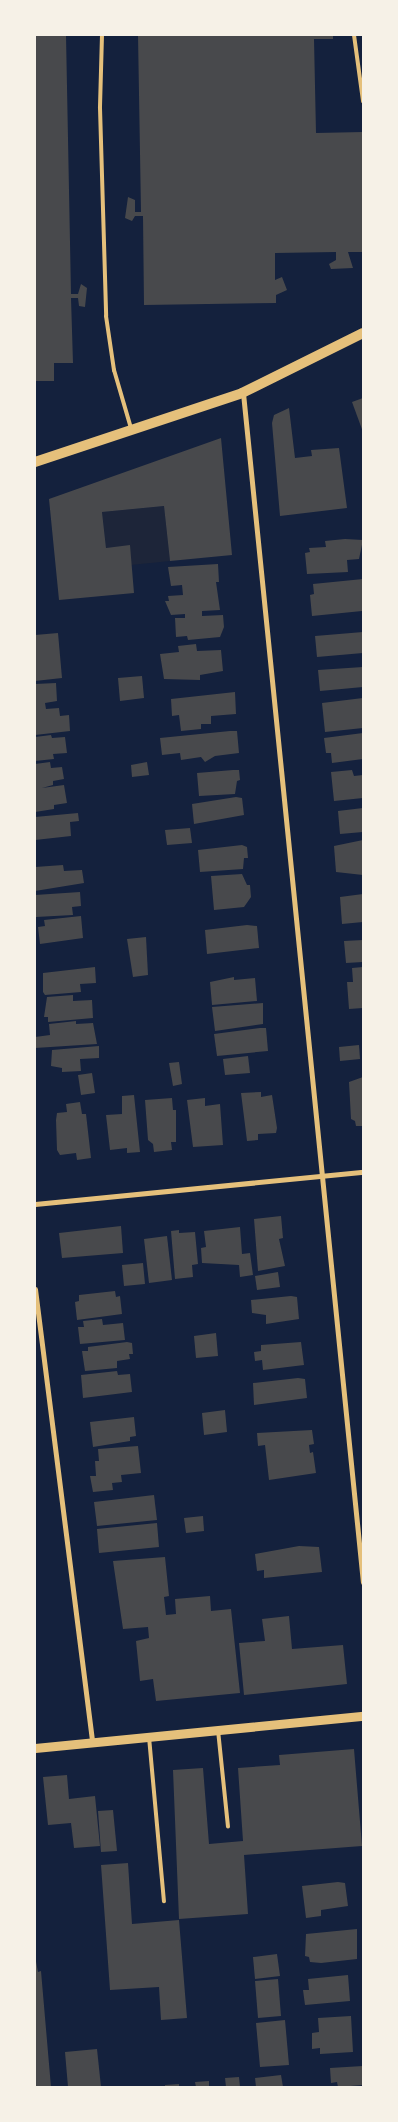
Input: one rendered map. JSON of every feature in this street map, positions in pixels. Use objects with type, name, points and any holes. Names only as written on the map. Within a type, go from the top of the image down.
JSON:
[{"type":"main road","points":[[35,462],[242,393],[363,333]]},
{"type":"street","points":[[242,393],[363,1582]]},
{"type":"street","points":[[35,1204],[363,1172]]},
{"type":"street","points":[[35,1289],[92,1742]]},
{"type":"street","points":[[35,1748],[363,1716]]},
{"type":"lane","points":[[102,35],[100,108],[106,316],[114,370],[132,430]]},
{"type":"lane","points":[[354,35],[363,101]]},
{"type":"lane","points":[[218,1730],[228,1826]]},
{"type":"lane","points":[[149,1737],[164,1901]]},
{"type":"shaded area","points":[[164,506],[170,561],[131,565],[129,546],[106,548],[102,512]]},
{"type":"building","points":[[35,35],[66,35],[71,294],[78,294],[81,284],[87,288],[85,307],[79,306],[78,298],[71,298],[73,363],[54,363],[54,381],[35,381]]},
{"type":"building","points":[[138,35],[333,35],[333,39],[314,39],[316,133],[363,132],[363,252],[348,252],[353,268],[331,269],[329,264],[336,260],[336,252],[275,253],[275,280],[282,277],[287,290],[276,295],[276,303],[144,305],[143,216],[135,216],[132,221],[125,218],[128,197],[135,200],[135,212],[141,212]]},
{"type":"building","points":[[363,398],[363,432],[352,402]]},
{"type":"building","points":[[289,408],[295,458],[312,456],[311,450],[339,448],[347,508],[280,516],[272,423],[274,415]]},
{"type":"building","points":[[221,438],[232,555],[170,561],[164,506],[102,512],[106,548],[130,545],[134,593],[59,600],[49,499]]},
{"type":"building","points":[[363,540],[359,559],[347,560],[348,572],[307,574],[305,553],[310,552],[309,548],[326,547],[325,541]]},
{"type":"building","points":[[218,564],[219,582],[216,582],[220,610],[202,611],[202,616],[223,615],[224,627],[220,637],[188,640],[187,636],[176,637],[175,618],[185,618],[185,614],[171,615],[165,601],[169,601],[168,596],[183,595],[182,585],[171,586],[168,567]]},
{"type":"building","points":[[363,579],[362,611],[312,616],[310,595],[314,594],[313,584]]},
{"type":"building","points":[[363,632],[363,653],[317,657],[315,636]]},
{"type":"building","points":[[58,633],[62,678],[35,681],[35,635]]},
{"type":"building","points":[[196,644],[197,651],[221,650],[223,671],[200,675],[200,680],[164,679],[160,654],[179,652],[178,646]]},
{"type":"building","points":[[363,667],[363,687],[320,691],[318,670]]},
{"type":"building","points":[[142,676],[144,698],[120,701],[118,678]]},
{"type":"building","points":[[56,683],[57,701],[45,703],[46,709],[59,708],[60,716],[69,715],[70,731],[35,735],[35,684]]},
{"type":"building","points":[[235,692],[236,714],[211,716],[211,724],[201,724],[201,729],[181,731],[179,715],[172,716],[171,699]]},
{"type":"building","points":[[363,698],[363,728],[325,732],[322,703]]},
{"type":"building","points":[[237,731],[239,753],[215,756],[205,762],[201,757],[181,760],[180,753],[162,755],[160,738]]},
{"type":"building","points":[[363,733],[363,759],[332,763],[331,753],[326,753],[324,738]]},
{"type":"building","points":[[51,735],[52,738],[65,737],[67,753],[53,754],[54,759],[35,761],[35,737]]},
{"type":"building","points":[[50,762],[51,768],[62,767],[64,779],[53,781],[53,785],[42,788],[64,785],[67,803],[54,805],[54,809],[35,812],[35,764]]},
{"type":"building","points":[[147,762],[149,775],[132,777],[131,765]]},
{"type":"building","points":[[239,770],[240,780],[237,781],[235,794],[199,796],[197,773]]},
{"type":"building","points":[[352,770],[354,776],[363,775],[363,798],[334,801],[331,772]]},
{"type":"building","points":[[236,797],[242,798],[244,815],[194,824],[192,804]]},
{"type":"building","points":[[363,808],[363,832],[340,834],[338,811]]},
{"type":"building","points":[[78,813],[79,821],[70,822],[71,836],[35,840],[35,817]]},
{"type":"building","points":[[190,828],[192,843],[167,845],[165,830]]},
{"type":"building","points":[[363,840],[363,875],[336,872],[334,846]]},
{"type":"building","points":[[242,845],[247,847],[248,858],[244,858],[243,869],[200,872],[198,850]]},
{"type":"building","points":[[63,865],[64,871],[82,870],[84,883],[35,891],[35,867]]},
{"type":"building","points":[[242,874],[247,885],[250,885],[251,897],[244,907],[214,910],[211,876]]},
{"type":"building","points":[[80,892],[81,906],[72,907],[73,915],[36,917],[35,895]]},
{"type":"building","points":[[363,894],[363,922],[342,924],[340,897]]},
{"type":"building","points":[[81,916],[83,938],[40,944],[38,927],[45,926],[44,920]]},
{"type":"building","points":[[247,925],[257,926],[259,948],[207,954],[205,930]]},
{"type":"building","points":[[146,937],[148,975],[133,977],[127,939]]},
{"type":"building","points":[[363,940],[363,962],[346,963],[344,941]]},
{"type":"building","points":[[95,967],[96,983],[80,984],[81,992],[45,995],[43,992],[43,973]]},
{"type":"building","points":[[363,967],[363,1008],[349,1009],[347,982],[353,982],[352,968]]},
{"type":"building","points":[[234,977],[234,980],[255,978],[257,1001],[212,1005],[210,982]]},
{"type":"building","points":[[73,995],[73,1001],[92,1000],[93,1018],[48,1022],[48,1017],[44,1017],[47,997]]},
{"type":"building","points":[[263,1003],[263,1024],[215,1031],[212,1007]]},
{"type":"building","points":[[76,1021],[76,1024],[93,1023],[97,1044],[35,1048],[35,1037],[50,1035],[49,1024]]},
{"type":"building","points":[[266,1028],[268,1051],[217,1056],[214,1034]]},
{"type":"building","points":[[359,1045],[360,1059],[340,1061],[339,1047]]},
{"type":"building","points":[[99,1046],[99,1058],[80,1059],[81,1071],[62,1072],[62,1068],[51,1066],[52,1050]]},
{"type":"building","points":[[248,1056],[250,1073],[225,1075],[223,1059]]},
{"type":"building","points":[[179,1062],[182,1084],[173,1086],[169,1063]]},
{"type":"building","points":[[92,1073],[95,1093],[81,1095],[78,1075]]},
{"type":"building","points":[[363,1077],[363,1126],[356,1126],[355,1121],[351,1119],[349,1082]]},
{"type":"building","points":[[261,1092],[261,1097],[272,1095],[277,1128],[276,1133],[258,1134],[258,1140],[247,1141],[241,1093]]},
{"type":"building","points":[[134,1095],[140,1152],[127,1153],[127,1148],[110,1150],[106,1115],[122,1114],[122,1096]]},
{"type":"building","points":[[172,1098],[173,1110],[176,1110],[176,1142],[171,1142],[172,1150],[154,1152],[153,1144],[148,1140],[145,1100]]},
{"type":"building","points":[[205,1098],[205,1106],[220,1104],[223,1145],[193,1147],[187,1100]]},
{"type":"building","points":[[80,1102],[82,1114],[86,1114],[91,1158],[77,1160],[76,1153],[60,1155],[57,1150],[56,1120],[57,1113],[67,1112],[66,1104]]},
{"type":"building","points":[[281,1216],[283,1238],[279,1239],[285,1266],[258,1271],[254,1219]]},
{"type":"building","points":[[121,1226],[123,1253],[62,1258],[59,1233]]},
{"type":"building","points":[[240,1227],[242,1254],[250,1253],[253,1275],[240,1277],[239,1265],[202,1263],[201,1248],[206,1247],[204,1231]]},
{"type":"building","points":[[179,1230],[179,1233],[195,1232],[198,1264],[192,1265],[193,1277],[175,1279],[171,1231]]},
{"type":"building","points":[[167,1236],[172,1280],[149,1283],[144,1239]]},
{"type":"building","points":[[143,1263],[145,1284],[124,1286],[122,1265]]},
{"type":"building","points":[[278,1272],[280,1287],[257,1290],[255,1276]]},
{"type":"building","points":[[115,1291],[116,1297],[120,1296],[122,1314],[77,1320],[75,1302],[79,1301],[79,1295]]},
{"type":"building","points":[[297,1297],[299,1319],[266,1324],[266,1315],[252,1313],[251,1300]]},
{"type":"building","points":[[102,1319],[103,1325],[123,1323],[125,1340],[80,1344],[78,1327],[84,1327],[83,1321]]},
{"type":"building","points":[[216,1333],[218,1356],[196,1358],[194,1336]]},
{"type":"building","points":[[301,1342],[304,1365],[263,1370],[262,1360],[255,1361],[254,1352],[261,1351],[261,1345]]},
{"type":"building","points":[[132,1343],[133,1354],[129,1354],[130,1359],[117,1361],[117,1368],[85,1371],[82,1351],[88,1351],[88,1347]]},
{"type":"building","points":[[117,1371],[118,1375],[130,1374],[132,1392],[83,1398],[81,1375]]},
{"type":"building","points":[[298,1378],[305,1379],[307,1398],[254,1405],[253,1383]]},
{"type":"building","points":[[225,1410],[227,1432],[204,1435],[202,1413]]},
{"type":"building","points":[[134,1417],[136,1436],[130,1437],[130,1441],[93,1447],[90,1422]]},
{"type":"building","points":[[312,1430],[314,1444],[309,1445],[310,1453],[313,1452],[316,1473],[269,1480],[265,1445],[258,1446],[257,1433]]},
{"type":"building","points":[[138,1446],[141,1473],[121,1475],[122,1482],[112,1483],[113,1490],[93,1492],[90,1476],[96,1476],[95,1461],[99,1461],[98,1449]]},
{"type":"building","points":[[154,1495],[157,1520],[97,1526],[94,1502]]},
{"type":"building","points":[[203,1516],[204,1531],[186,1533],[184,1518]]},
{"type":"building","points":[[157,1523],[159,1547],[99,1553],[97,1529]]},
{"type":"building","points":[[299,1546],[319,1547],[322,1572],[264,1578],[264,1570],[257,1571],[255,1554]]},
{"type":"building","points":[[165,1557],[169,1596],[164,1597],[166,1615],[176,1614],[175,1599],[210,1596],[211,1611],[231,1609],[240,1693],[156,1701],[153,1679],[140,1681],[136,1641],[149,1638],[148,1627],[123,1629],[113,1561]]},
{"type":"building","points":[[289,1616],[292,1649],[343,1645],[347,1684],[244,1695],[239,1643],[265,1641],[262,1619]]},
{"type":"building","points":[[354,1749],[362,1846],[244,1855],[248,1914],[179,1919],[173,1770],[203,1768],[209,1844],[243,1841],[238,1768],[280,1765],[279,1755]]},
{"type":"building","points":[[67,1775],[69,1799],[95,1796],[100,1846],[74,1848],[71,1823],[48,1825],[43,1777]]},
{"type":"building","points":[[113,1810],[117,1851],[101,1852],[98,1811]]},
{"type":"building","points":[[128,1863],[132,1924],[179,1920],[187,2018],[161,2020],[159,1987],[110,1990],[101,1865]]},
{"type":"building","points":[[345,1883],[348,1906],[321,1910],[321,1916],[306,1918],[302,1886]]},
{"type":"building","points":[[357,1929],[357,1959],[321,1963],[310,1962],[309,1957],[305,1956],[306,1934]]},
{"type":"building","points":[[277,1954],[280,1976],[255,1979],[253,1957]]},
{"type":"building","points":[[35,1956],[38,1972],[41,1971],[51,2087],[35,2087]]},
{"type":"building","points":[[348,1975],[350,2001],[305,2005],[303,1990],[309,1990],[308,1979]]},
{"type":"building","points":[[278,1979],[281,2016],[258,2018],[255,1981]]},
{"type":"building","points":[[351,2016],[353,2052],[320,2054],[320,2048],[312,2049],[312,2033],[319,2032],[318,2018]]},
{"type":"building","points":[[285,2020],[289,2065],[260,2067],[256,2023]]},
{"type":"building","points":[[97,2049],[101,2087],[68,2087],[65,2052]]},
{"type":"building","points":[[363,2066],[363,2085],[338,2087],[337,2082],[331,2083],[330,2068]]},
{"type":"building","points":[[281,2075],[283,2087],[256,2087],[255,2078]]},
{"type":"building","points":[[239,2077],[240,2087],[226,2087],[225,2078]]},
{"type":"building","points":[[209,2081],[209,2087],[196,2087],[195,2082]]},
{"type":"building","points":[[179,2084],[179,2087],[165,2087],[165,2085]]}]
